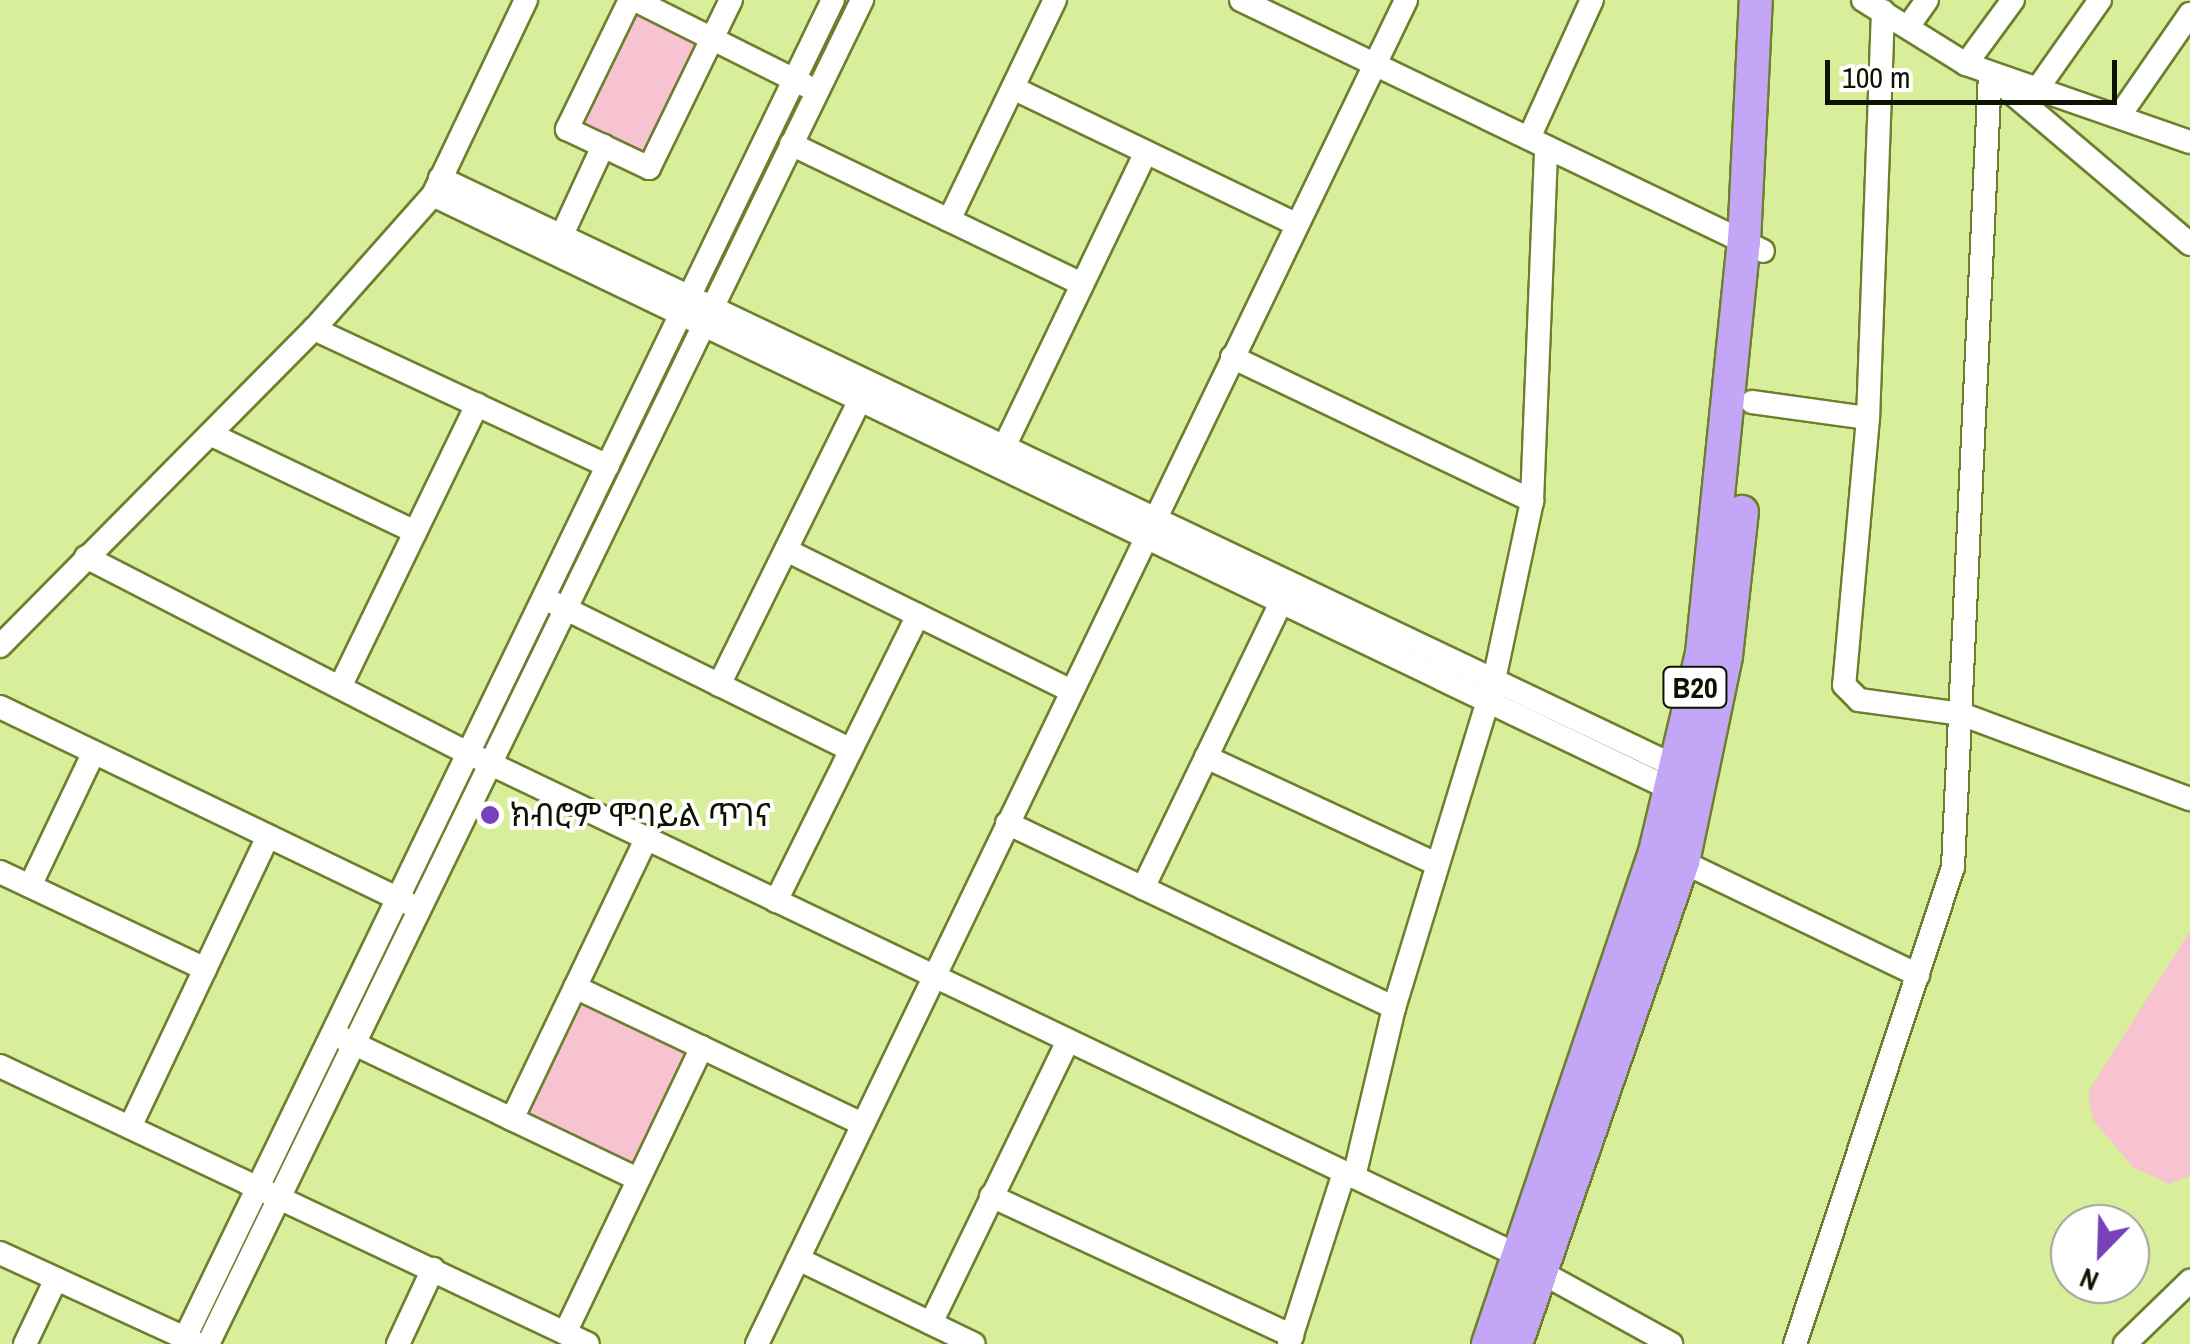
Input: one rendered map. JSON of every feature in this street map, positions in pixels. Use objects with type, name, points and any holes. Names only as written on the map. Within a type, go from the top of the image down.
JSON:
[{"type":"highway","name":"B20","points":[[1516,1344],[1528,1263],[1689,786],[1736,589],[1752,402],[1756,0]]},
{"type":"highway","name":"B20","points":[[1488,1344],[1528,1263],[1682,862],[1753,247],[1777,0]]},
{"type":"street","points":[[0,646],[314,329],[436,186],[526,0]]},
{"type":"street","points":[[731,0],[712,38],[648,168],[567,129],[632,0],[712,38],[817,91]]},
{"type":"street","points":[[0,1253],[193,1342],[343,1038],[398,899],[832,0]]},
{"type":"street","points":[[343,1038],[420,909],[862,0]]},
{"type":"street","points":[[949,220],[1055,0]]},
{"type":"street","points":[[1241,0],[1371,68],[1537,142],[1753,247]]},
{"type":"street","points":[[757,1344],[1406,0]]},
{"type":"street","points":[[992,1196],[1291,1340],[1349,1175],[1394,1008],[1490,690],[1532,501],[1537,142],[1592,0]]},
{"type":"street","points":[[1908,27],[1927,0]]},
{"type":"street","points":[[1966,64],[2014,0]]},
{"type":"street","points":[[2040,85],[2100,0]]},
{"type":"street","points":[[1873,6],[1966,64],[1990,74],[2040,85],[2190,142]]},
{"type":"street","points":[[1873,6],[1868,418],[1844,685],[1859,700],[1962,714],[2190,799]]},
{"type":"street","points":[[2120,115],[2190,14]]},
{"type":"street","points":[[1990,74],[2190,244]]},
{"type":"street","points":[[1795,1344],[1953,868],[1990,74]]},
{"type":"street","points":[[1013,88],[1296,224]]},
{"type":"street","points":[[792,144],[1082,284]]},
{"type":"street","points":[[558,245],[603,146]]},
{"type":"street","points":[[1004,447],[1146,152]]},
{"type":"street","points":[[436,186],[708,316],[1004,447],[1150,528]]},
{"type":"street","points":[[708,316],[860,400],[1150,528],[1689,786]]},
{"type":"street","points":[[314,329],[608,466]]},
{"type":"street","points":[[1232,357],[1532,501]]},
{"type":"street","points":[[719,685],[860,400]]},
{"type":"street","points":[[1752,402],[1868,418]]},
{"type":"street","points":[[340,687],[478,405]]},
{"type":"street","points":[[212,435],[416,532]]},
{"type":"street","points":[[786,550],[1071,691]]},
{"type":"street","points":[[86,557],[490,764],[1528,1263],[1671,1344]]},
{"type":"street","points":[[1143,888],[1286,593]]},
{"type":"street","points":[[542,597],[851,750]]},
{"type":"street","points":[[776,901],[918,615]]},
{"type":"street","points":[[0,707],[420,909]]},
{"type":"street","points":[[30,886],[94,752]]},
{"type":"street","points":[[1206,757],[1437,864]]},
{"type":"street","points":[[1007,823],[1394,1008]]},
{"type":"street","points":[[130,1127],[268,836]]},
{"type":"street","points":[[512,1119],[646,838]]},
{"type":"street","points":[[1682,862],[1918,975]]},
{"type":"street","points":[[0,872],[205,970]]},
{"type":"street","points":[[575,988],[862,1124]]},
{"type":"street","points":[[343,1038],[638,1180]]},
{"type":"street","points":[[931,1324],[1068,1041]]},
{"type":"street","points":[[565,1333],[702,1048]]},
{"type":"street","points":[[0,1066],[588,1344]]},
{"type":"street","points":[[798,1259],[974,1344]]},
{"type":"street","points":[[398,1344],[433,1270]]},
{"type":"street","points":[[25,1344],[56,1278]]},
{"type":"street","points":[[2125,1344],[2190,1280]]},
{"type":"shaded area","points":[[636,11],[699,42],[644,155],[581,124]]},
{"type":"shaded area","points":[[2190,931],[2190,1176],[2169,1184],[2133,1167],[2093,1120],[2088,1092]]},
{"type":"shaded area","points":[[577,996],[691,1052],[633,1171],[519,1116]]},
{"type":"place","name":"ክብሮም ሞባይል ጥገና","points":[[490,815]]}]
